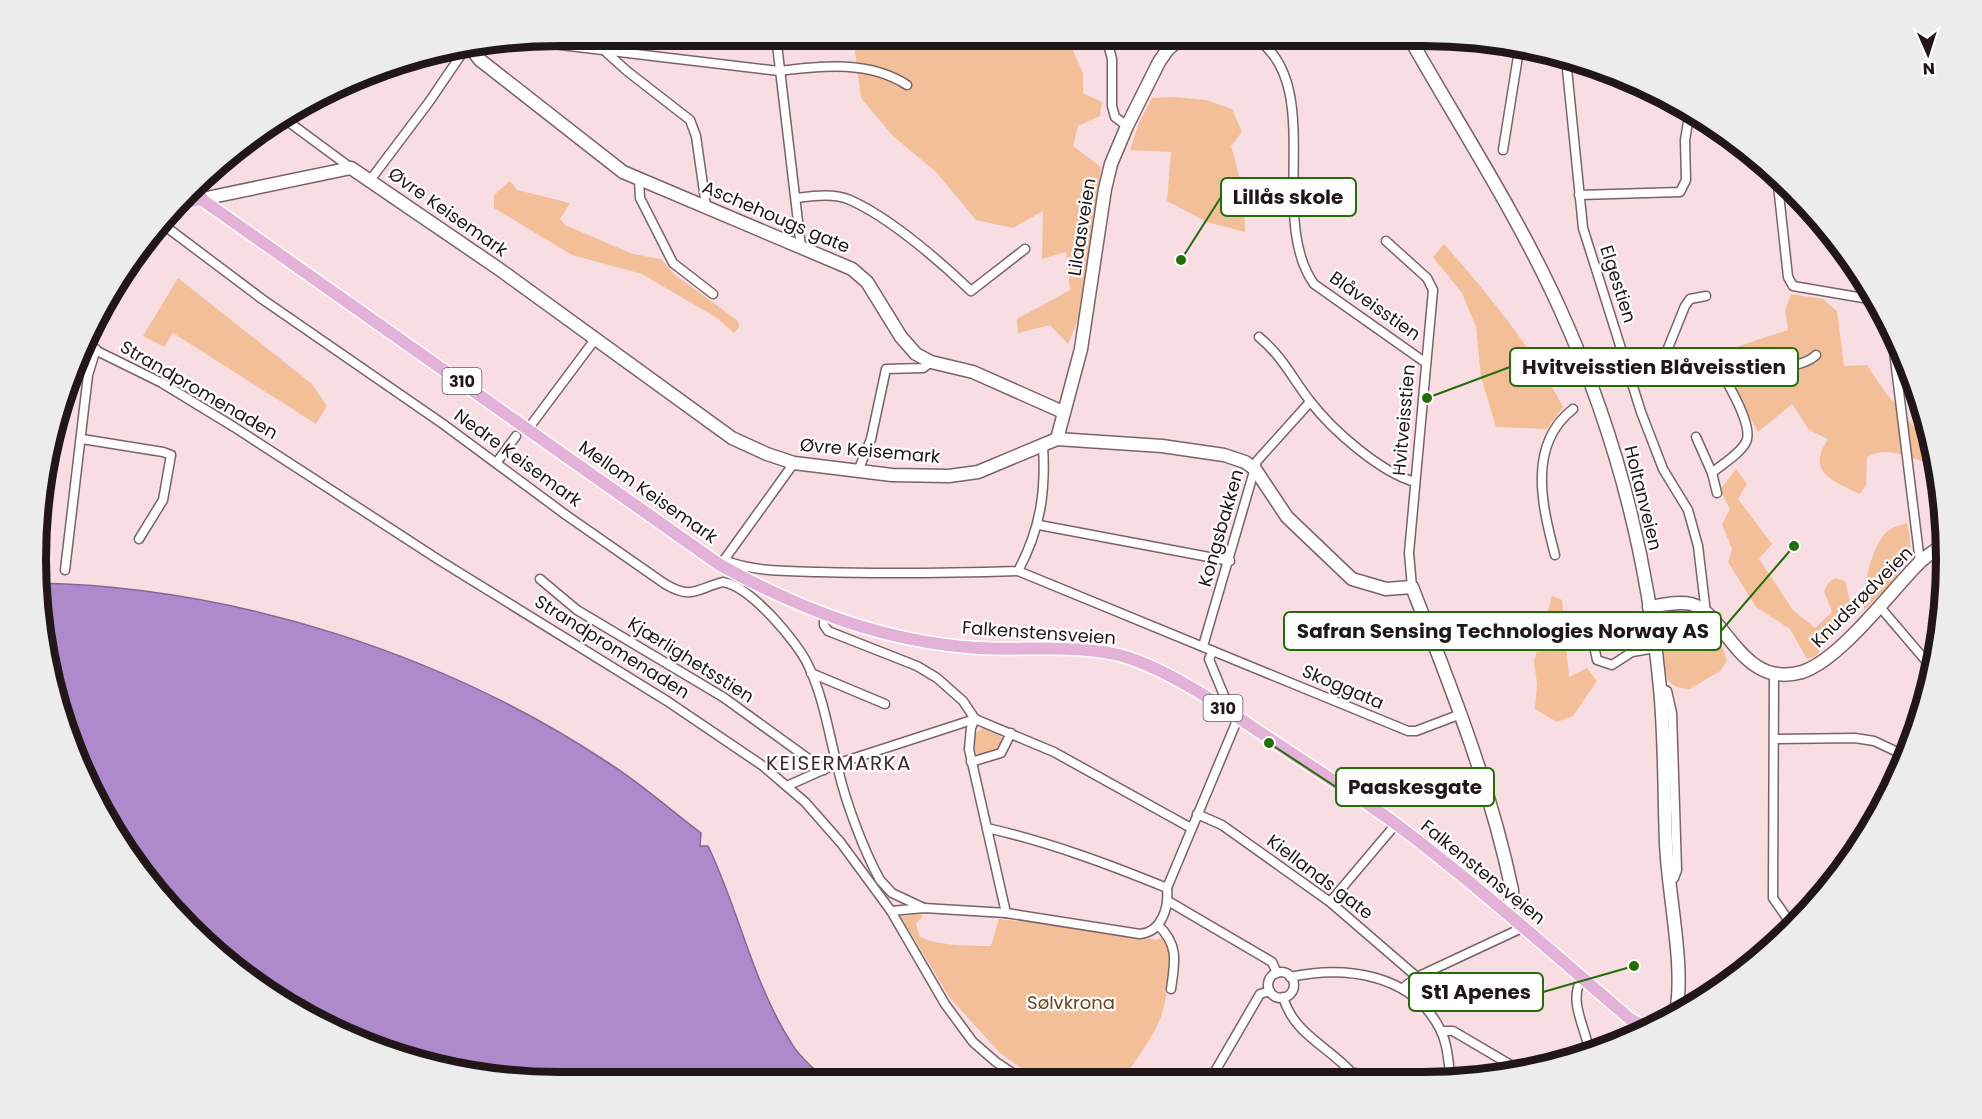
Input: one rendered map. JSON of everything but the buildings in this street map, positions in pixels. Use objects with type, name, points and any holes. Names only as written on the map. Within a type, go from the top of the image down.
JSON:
[{"type":"main road","name":"Lilaasveien","points":[[1058,440],[1063,412],[1081,349],[1105,189],[1111,164],[1127,126],[1160,62],[1172,46]]},
{"type":"main road","name":"Holtanveien","points":[[1414,46],[1511,213],[1560,309],[1581,358],[1618,469],[1639,549],[1660,688],[1668,879],[1678,978],[1676,1005]]},
{"type":"main road","name":"Aschehougs gate","points":[[475,54],[623,172],[842,264],[858,274],[872,289],[909,348],[931,362],[973,372],[1063,412]]},
{"type":"main road","points":[[198,196],[351,168]]},
{"type":"main road","name":"Øvre Keisemark","points":[[351,168],[371,179],[596,338],[732,438],[794,463],[926,476],[965,475],[993,467],[1058,440],[1224,454],[1245,462],[1255,469]]},
{"type":"main road","name":"Mellom Keisemark","points":[[198,196],[722,563]]},
{"type":"main road","points":[[1255,469],[1287,518],[1352,579],[1386,589],[1412,587],[1461,714],[1496,818],[1507,864],[1512,899],[1504,911]]},
{"type":"main road","name":"Knudsrødveien","points":[[1774,673],[1800,672],[1820,663],[1880,607],[1920,562],[1935,550]]},
{"type":"main road","name":"Falkenstensveien","points":[[722,563],[824,616],[920,641],[979,648],[1076,650],[1126,657],[1148,665],[1238,718],[1396,825],[1524,927],[1582,978],[1640,1024]]},
{"type":"main road","points":[[1649,607],[1691,604],[1706,613],[1736,649],[1757,666],[1774,673]]},
{"type":"street","points":[[563,46],[779,71],[819,66],[874,69],[907,85]]},
{"type":"street","points":[[777,46],[801,248]]},
{"type":"street","points":[[1109,46],[1112,58],[1112,106],[1115,117],[1127,126]]},
{"type":"street","name":"Blåveisstien","points":[[1266,46],[1272,51],[1288,81],[1298,238],[1304,269],[1314,284],[1426,363]]},
{"type":"street","points":[[607,52],[627,71],[690,120],[696,136],[706,206]]},
{"type":"street","points":[[1503,150],[1518,55]]},
{"type":"street","points":[[371,179],[460,56]]},
{"type":"street","name":"Elgestien","points":[[1567,68],[1583,228],[1663,469],[1688,510],[1698,546],[1706,613]]},
{"type":"street","points":[[1579,195],[1680,192],[1686,180],[1685,140],[1688,121]]},
{"type":"street","points":[[290,123],[351,168]]},
{"type":"street","points":[[639,180],[640,198],[673,263],[713,294]]},
{"type":"street","points":[[1779,191],[1788,277],[1793,286],[1864,298]]},
{"type":"street","points":[[796,198],[819,196],[850,200],[894,227],[951,272],[971,291],[1025,249]]},
{"type":"street","name":"Nedre Keisemark","points":[[168,228],[317,339],[497,462],[566,515],[681,594],[692,594],[723,582],[748,593],[765,609],[808,665],[821,699],[836,764],[880,880],[892,893],[924,908]]},
{"type":"street","name":"Hvitveisstien","points":[[1386,241],[1427,278],[1433,290],[1409,561],[1412,587]]},
{"type":"street","points":[[1660,368],[1684,306],[1690,299],[1706,296]]},
{"type":"street","points":[[1259,337],[1278,353],[1310,402],[1334,428],[1401,478],[1415,482]]},
{"type":"street","points":[[528,429],[596,338]]},
{"type":"street","name":"Strandpromenaden","points":[[92,348],[162,383],[346,498],[439,560],[564,635],[763,766],[787,786],[841,843],[891,911],[945,1004],[973,1042],[1011,1072]]},
{"type":"street","points":[[65,570],[92,350]]},
{"type":"street","points":[[1628,368],[1720,369],[1793,365],[1810,362],[1816,355]]},
{"type":"street","points":[[858,471],[871,439],[886,369],[923,368],[931,362]]},
{"type":"street","points":[[1896,364],[1920,562]]},
{"type":"street","points":[[1712,473],[1744,445],[1748,434],[1746,420],[1720,369]]},
{"type":"street","name":"Kongsbakken","points":[[1203,646],[1230,561],[1255,469],[1262,454],[1310,402]]},
{"type":"street","points":[[1555,555],[1542,506],[1544,456],[1548,441],[1565,416],[1573,409]]},
{"type":"street","points":[[497,462],[516,436]]},
{"type":"street","points":[[1696,437],[1712,473],[1717,493]]},
{"type":"street","points":[[82,439],[163,452],[171,456],[165,494],[139,539]]},
{"type":"street","points":[[1018,571],[1032,546],[1039,525],[1043,503],[1044,446]]},
{"type":"street","points":[[722,563],[794,463]]},
{"type":"street","points":[[1039,525],[1230,561]]},
{"type":"street","name":"Mellom Keisemark","points":[[722,563],[791,571],[911,575],[1018,571]]},
{"type":"street","name":"Skoggata","points":[[1018,571],[1408,731],[1416,731],[1461,714]]},
{"type":"street","name":"Kjærlighetsstien","points":[[540,579],[577,610],[723,698],[824,770]]},
{"type":"street","points":[[1880,607],[1926,661]]},
{"type":"street","points":[[824,616],[824,625],[828,630],[917,666],[937,678],[963,701],[975,719],[1054,752],[1191,828]]},
{"type":"street","points":[[1588,618],[1597,660],[1612,665],[1632,652],[1655,648]]},
{"type":"street","points":[[1213,651],[1209,659],[1225,698],[1220,707]]},
{"type":"street","points":[[811,673],[885,704]]},
{"type":"street","points":[[1774,673],[1773,898],[1788,919]]},
{"type":"street","points":[[891,911],[924,908],[1006,913],[1140,934],[1151,933],[1158,925],[1168,901],[1167,888],[1238,718]]},
{"type":"street","points":[[787,786],[836,764],[975,719]]},
{"type":"street","points":[[975,719],[969,736],[971,762],[1006,913]]},
{"type":"street","points":[[971,762],[1001,753],[1011,734]]},
{"type":"street","points":[[1774,739],[1854,738],[1874,741],[1897,752]]},
{"type":"street","name":"Kiellands gate","points":[[1197,814],[1222,825],[1330,902],[1417,976]]},
{"type":"street","points":[[1330,902],[1396,825]]},
{"type":"street","points":[[987,828],[1062,848],[1167,888]]},
{"type":"street","points":[[1168,901],[1272,962],[1278,973],[1290,976],[1311,972],[1352,973],[1403,988],[1433,1018],[1441,1031],[1449,1071]]},
{"type":"street","points":[[1158,925],[1170,936],[1174,948],[1171,989]]},
{"type":"street","points":[[1403,988],[1417,976],[1524,927]]},
{"type":"street","points":[[1269,991],[1269,980],[1278,973]]},
{"type":"street","points":[[1269,991],[1275,996],[1283,997],[1292,991],[1294,984],[1290,976]]},
{"type":"street","points":[[1582,978],[1577,986],[1576,1004],[1587,1045]]},
{"type":"street","points":[[1215,1072],[1260,994],[1269,991]]},
{"type":"street","points":[[1283,997],[1286,1007],[1300,1028],[1346,1072]]},
{"type":"street","points":[[1441,1031],[1453,1031],[1511,1065]]},
{"type":"green space","points":[[854,46],[1071,46],[1083,73],[1083,93],[1102,102],[1100,116],[1078,126],[1073,146],[1101,167],[1082,311],[1068,344],[1050,325],[1018,333],[1017,319],[1070,290],[1066,252],[1042,259],[1043,211],[1013,228],[976,220],[936,172],[893,136],[861,98]]},
{"type":"green space","points":[[1174,97],[1206,100],[1232,109],[1242,132],[1231,146],[1244,193],[1245,232],[1207,222],[1167,201],[1171,152],[1130,150],[1139,123],[1152,98]]},
{"type":"green space","points":[[510,181],[517,190],[570,203],[560,219],[565,225],[633,254],[661,259],[674,274],[738,321],[739,327],[734,333],[717,318],[642,274],[572,255],[494,208],[494,195]]},
{"type":"green space","points":[[1444,244],[1508,322],[1551,385],[1563,407],[1547,429],[1496,427],[1481,377],[1476,327],[1462,293],[1433,257]]},
{"type":"green space","points":[[178,278],[312,384],[327,406],[316,424],[173,333],[164,347],[143,336]]},
{"type":"green space","points":[[1791,294],[1823,299],[1837,311],[1844,366],[1867,365],[1885,392],[1920,433],[1926,462],[1892,452],[1875,453],[1867,457],[1866,485],[1860,494],[1840,485],[1825,474],[1820,460],[1828,439],[1809,430],[1792,404],[1758,432],[1728,372],[1739,346],[1788,330],[1785,310]]},
{"type":"green space","points":[[1736,469],[1747,484],[1738,499],[1772,544],[1759,559],[1793,610],[1815,628],[1832,612],[1824,591],[1828,583],[1835,578],[1845,581],[1851,605],[1816,656],[1807,659],[1790,629],[1756,607],[1728,562],[1732,549],[1722,524],[1730,509],[1720,490]]},
{"type":"green space","points":[[1907,523],[1910,544],[1904,564],[1892,582],[1864,610],[1869,567],[1877,545],[1889,530]]},
{"type":"green space","points":[[1552,596],[1562,600],[1569,677],[1587,668],[1597,681],[1573,716],[1557,722],[1535,709],[1537,684],[1534,661]]},
{"type":"green space","points":[[1679,611],[1703,624],[1709,630],[1720,644],[1727,661],[1720,671],[1690,689],[1673,685],[1664,669],[1662,639],[1664,617]]},
{"type":"green space","points":[[982,728],[1003,739],[1001,749],[980,756],[974,750],[975,734]]},
{"type":"green space","name":"Sølvkrona","points":[[918,913],[923,916],[916,924],[920,937],[955,945],[991,946],[999,919],[1080,927],[1157,940],[1165,936],[1169,955],[1169,980],[1158,1024],[1128,1072],[1027,1072],[1000,1053],[950,998],[901,917]]},
{"type":"shaded area","points":[[47,584],[112,587],[186,597],[261,613],[334,633],[406,659],[476,689],[543,723],[620,770],[701,833],[700,846],[708,846],[719,870],[756,972],[778,1021],[799,1054],[818,1072],[560,1072],[493,1068],[459,1063],[395,1045],[333,1020],[274,986],[221,945],[174,898],[133,845],[115,816],[86,756],[64,692],[56,660]]},
{"type":"place","name":"Lillås skole","points":[[1181,260]]},
{"type":"place","name":"Hvitveisstien Blåveisstien","points":[[1427,398]]},
{"type":"place","name":"Safran Sensing Technologies Norway AS","points":[[1794,546]]},
{"type":"place","name":"Paaskesgate","points":[[1269,743]]},
{"type":"place","name":"St1 Apenes","points":[[1634,966]]},
{"type":"district","name":"KEISERMARKA","points":[[839,763]]}]
